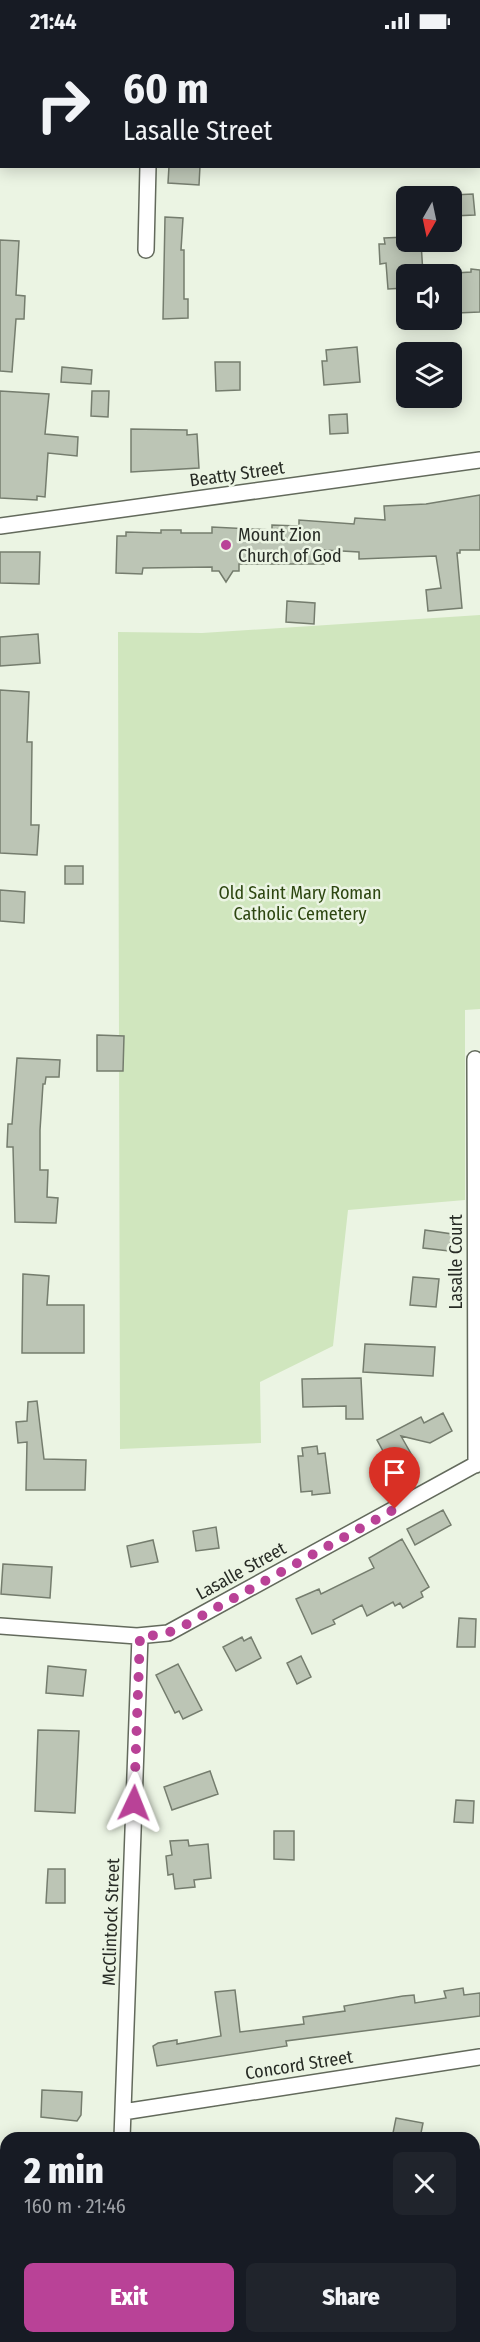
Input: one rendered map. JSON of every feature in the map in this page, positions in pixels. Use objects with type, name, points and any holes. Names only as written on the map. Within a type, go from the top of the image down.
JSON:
[{"type":"street","points":[[146,250],[148,168]]},
{"type":"street","name":"Beatty Street","points":[[0,526],[480,460]]},
{"type":"street","name":"Lasalle Court","points":[[475,1059],[478,1463]]},
{"type":"street","name":"Lasalle Street","points":[[0,1626],[140,1636],[161,1635],[178,1629],[478,1463]]},
{"type":"street","name":"McClintock Street","points":[[122,2132],[140,1636]]},
{"type":"street","name":"Concord Street","points":[[123,2112],[480,2057]]},
{"type":"green space","name":"Old Saint Mary Roman Catholic Cemetery","points":[[480,615],[480,1009],[465,1010],[465,1200],[348,1210],[333,1346],[260,1382],[261,1443],[120,1449],[118,632],[202,633]]},
{"type":"building","points":[[169,168],[200,168],[199,185],[168,183]]},
{"type":"building","points":[[473,194],[475,215],[462,216],[462,195]]},
{"type":"building","points":[[165,217],[183,218],[181,250],[184,250],[184,299],[188,299],[188,318],[163,319]]},
{"type":"building","points":[[396,237],[396,252],[422,252],[422,264],[396,264],[396,289],[388,289],[386,263],[380,264],[379,244],[385,244],[384,238]]},
{"type":"building","points":[[0,240],[19,241],[16,295],[25,296],[24,319],[16,319],[12,372],[0,371]]},
{"type":"building","points":[[471,269],[480,270],[480,312],[462,313],[462,273],[471,272]]},
{"type":"building","points":[[357,347],[360,382],[324,385],[322,361],[327,361],[326,350]]},
{"type":"building","points":[[215,362],[240,362],[240,390],[216,391]]},
{"type":"building","points":[[62,367],[92,370],[91,384],[61,382]]},
{"type":"building","points":[[0,391],[49,394],[45,434],[78,437],[77,456],[48,453],[45,497],[37,496],[37,500],[0,498]]},
{"type":"building","points":[[92,391],[109,391],[108,417],[91,416]]},
{"type":"building","points":[[347,414],[348,433],[330,434],[329,415]]},
{"type":"building","points":[[131,429],[187,430],[187,435],[197,434],[199,468],[131,472]]},
{"type":"building","points":[[480,495],[480,550],[460,550],[460,553],[457,553],[462,608],[428,611],[426,590],[441,588],[436,556],[359,559],[359,552],[324,550],[324,564],[239,564],[239,571],[233,571],[226,582],[219,571],[212,571],[212,567],[143,568],[142,574],[116,573],[117,536],[126,536],[126,532],[161,533],[161,530],[181,530],[181,533],[212,533],[212,527],[272,530],[272,525],[299,526],[299,520],[354,524],[355,518],[385,520],[384,506],[426,504]]},
{"type":"building","points":[[0,552],[40,552],[39,584],[0,583]]},
{"type":"building","points":[[287,601],[315,603],[314,624],[286,622]]},
{"type":"building","points":[[38,634],[40,663],[0,666],[0,637]]},
{"type":"building","points":[[0,690],[29,692],[27,742],[32,742],[31,825],[39,825],[37,855],[0,853]]},
{"type":"building","points":[[65,866],[83,866],[83,884],[65,884]]},
{"type":"building","points":[[0,890],[25,892],[24,923],[0,921]]},
{"type":"building","points":[[97,1035],[124,1036],[123,1071],[97,1071]]},
{"type":"building","points":[[17,1058],[60,1060],[59,1077],[46,1077],[45,1084],[43,1084],[40,1130],[40,1170],[48,1170],[47,1197],[58,1198],[56,1223],[15,1222],[13,1147],[7,1147],[8,1124],[12,1124]]},
{"type":"building","points":[[425,1230],[452,1234],[449,1251],[423,1248]]},
{"type":"building","points":[[23,1274],[49,1276],[47,1305],[84,1305],[84,1353],[22,1353]]},
{"type":"building","points":[[413,1277],[439,1279],[436,1307],[410,1305]]},
{"type":"building","points":[[365,1344],[435,1347],[433,1376],[363,1372]]},
{"type":"building","points":[[361,1378],[363,1419],[346,1419],[346,1406],[303,1407],[302,1379]]},
{"type":"building","points":[[37,1401],[44,1459],[86,1460],[85,1490],[26,1490],[27,1442],[18,1443],[16,1422],[27,1421],[28,1402]]},
{"type":"building","points":[[443,1413],[452,1431],[430,1443],[401,1436],[414,1459],[394,1471],[377,1440],[421,1417],[424,1423]]},
{"type":"building","points":[[317,1446],[318,1454],[325,1453],[330,1493],[312,1495],[312,1491],[301,1492],[298,1456],[303,1456],[302,1448]]},
{"type":"building","points":[[443,1510],[451,1525],[415,1545],[407,1529]]},
{"type":"building","points":[[216,1527],[219,1548],[196,1551],[193,1531]]},
{"type":"building","points":[[402,1539],[429,1587],[421,1592],[423,1597],[403,1608],[400,1603],[395,1606],[393,1602],[367,1616],[362,1605],[333,1620],[335,1624],[312,1634],[296,1599],[319,1589],[321,1594],[374,1568],[369,1558]]},
{"type":"building","points":[[153,1540],[158,1562],[131,1567],[127,1546]]},
{"type":"building","points":[[3,1564],[52,1567],[50,1598],[1,1594]]},
{"type":"building","points":[[459,1618],[476,1619],[475,1647],[457,1647]]},
{"type":"building","points":[[242,1637],[244,1641],[251,1637],[261,1658],[236,1671],[223,1647]]},
{"type":"building","points":[[301,1656],[311,1677],[297,1684],[287,1663]]},
{"type":"building","points":[[178,1664],[202,1710],[183,1719],[179,1711],[175,1713],[156,1675]]},
{"type":"building","points":[[48,1666],[86,1670],[83,1696],[46,1693]]},
{"type":"building","points":[[38,1730],[79,1731],[75,1813],[35,1811]]},
{"type":"building","points":[[210,1771],[218,1794],[172,1810],[164,1787]]},
{"type":"building","points":[[456,1800],[474,1801],[473,1823],[454,1822]]},
{"type":"building","points":[[274,1831],[294,1831],[294,1860],[274,1859]]},
{"type":"building","points":[[188,1840],[189,1846],[208,1844],[211,1878],[194,1880],[195,1887],[175,1889],[173,1874],[168,1875],[166,1856],[172,1855],[170,1841]]},
{"type":"building","points":[[48,1869],[65,1869],[65,1903],[46,1903]]},
{"type":"building","points":[[463,1988],[464,1995],[480,1993],[480,2016],[286,2041],[287,2046],[157,2066],[153,2046],[158,2043],[177,2040],[177,2044],[221,2036],[215,1992],[235,1990],[240,2032],[304,2024],[303,2017],[345,2011],[344,2006],[403,1996],[414,1995],[415,2003],[446,1998],[444,1991]]},
{"type":"building","points":[[42,2090],[82,2092],[81,2115],[77,2121],[41,2117]]},
{"type":"building","points":[[396,2118],[423,2123],[421,2132],[393,2132]]},
{"type":"place","name":"Mount Zion Church of God","points":[[226,545]]},
{"type":"route","points":[[134,1803],[140,1636],[161,1635],[178,1629],[395,1509]]}]
